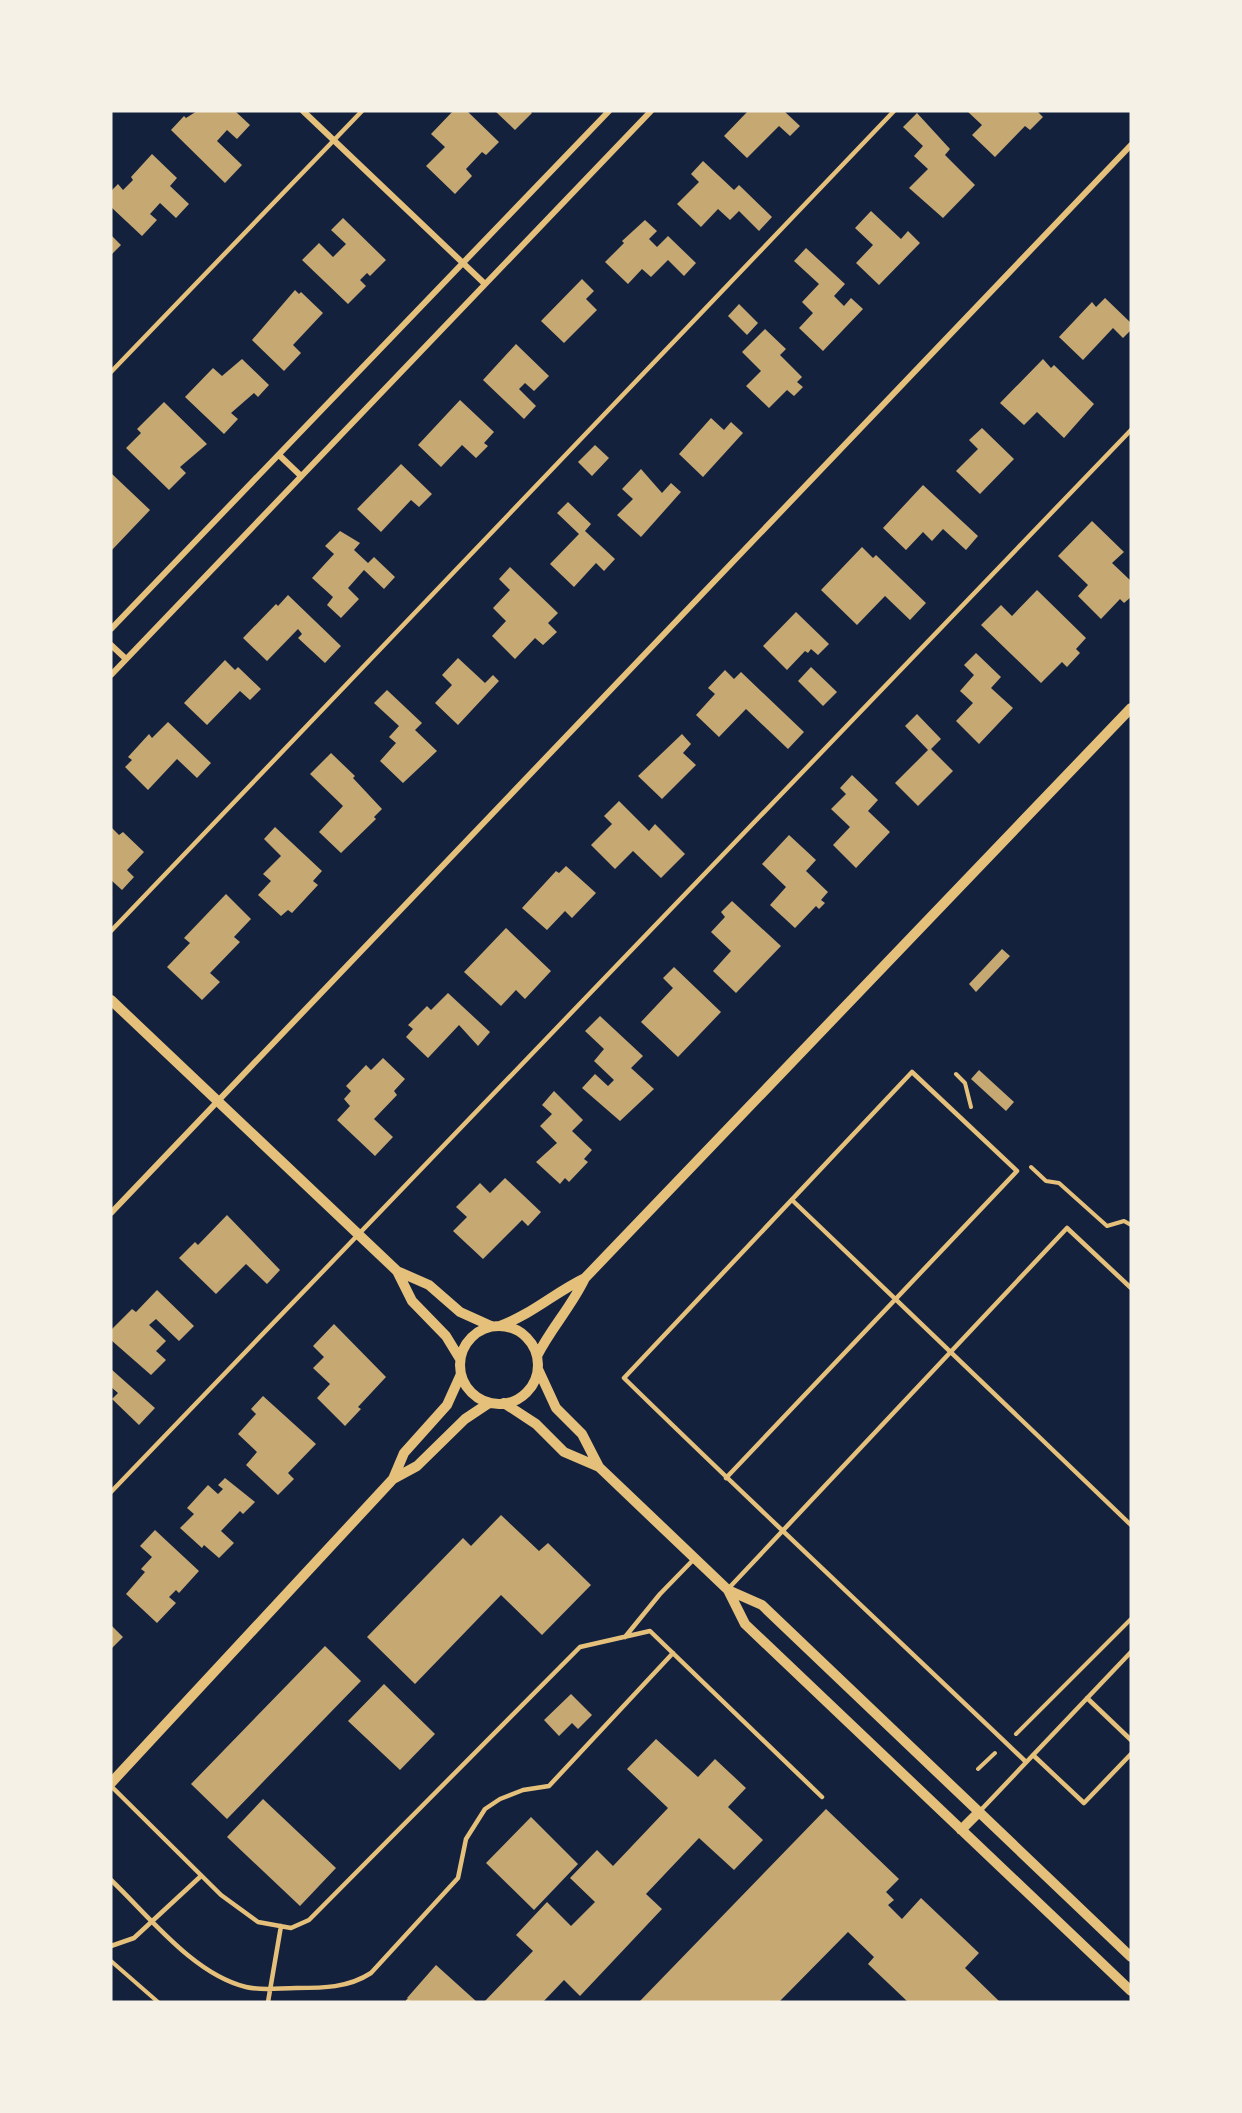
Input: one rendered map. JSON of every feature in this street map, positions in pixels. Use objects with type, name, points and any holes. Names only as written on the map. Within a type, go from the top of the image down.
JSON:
[{"type":"street","points":[[303,111],[485,284]]},
{"type":"street","points":[[111,629],[609,111]]},
{"type":"street","points":[[111,675],[651,111]]},
{"type":"street","points":[[111,1214],[1131,146]]},
{"type":"street","points":[[279,454],[302,476]]},
{"type":"street","points":[[111,645],[126,659]]},
{"type":"street","points":[[537,1356],[557,1321],[573,1304],[585,1278],[1131,708]]},
{"type":"street","points":[[111,1000],[396,1271],[412,1301],[446,1336],[460,1359],[461,1374],[471,1392],[489,1403],[514,1401],[530,1388],[538,1369]]},
{"type":"street","points":[[396,1271],[429,1285],[460,1312],[496,1326],[520,1332],[533,1347],[537,1356],[538,1369],[556,1408],[582,1434],[599,1467],[728,1590],[745,1624],[1131,1991]]},
{"type":"street","points":[[460,1359],[470,1338],[532,1312],[558,1291],[585,1278]]},
{"type":"street","points":[[393,1479],[404,1454],[447,1405],[461,1374]]},
{"type":"street","points":[[111,1785],[393,1479],[417,1466],[465,1419],[489,1403]]},
{"type":"street","points":[[504,1403],[536,1425],[564,1452],[599,1467]]},
{"type":"street","points":[[728,1590],[762,1605],[1131,1957]]},
{"type":"street","points":[[962,1830],[979,1812]]},
{"type":"lane","points":[[111,372],[362,111]]},
{"type":"lane","points":[[111,931],[894,111]]},
{"type":"lane","points":[[111,1492],[1131,430]]},
{"type":"lane","points":[[726,1478],[1017,1172],[912,1072],[624,1378],[726,1478],[783,1533],[1026,1762]]},
{"type":"lane","points":[[792,1200],[1131,1525]]},
{"type":"lane","points":[[728,1590],[1067,1228],[1131,1288]]},
{"type":"lane","points":[[625,1637],[695,1558]]},
{"type":"lane","points":[[111,1785],[221,1895],[258,1922],[291,1928],[309,1920],[580,1647],[650,1631],[822,1797]]},
{"type":"lane","points":[[979,1812],[1131,1652]]},
{"type":"lane","points":[[111,1880],[195,1961],[221,1979],[248,1988],[318,1988],[354,1983],[371,1973],[458,1878],[466,1839],[485,1809],[500,1799],[523,1790],[549,1786],[673,1653]]},
{"type":"lane","points":[[1087,1698],[1131,1740]]},
{"type":"lane","points":[[1033,1755],[1084,1803],[1131,1754]]},
{"type":"lane","points":[[111,1946],[134,1938],[201,1876]]},
{"type":"lane","points":[[268,2002],[281,1926]]},
{"type":"path","points":[[956,1074],[965,1083],[973,1110]]},
{"type":"path","points":[[1024,1161],[1046,1181],[1059,1183],[1107,1226],[1125,1221],[1131,1225]]},
{"type":"path","points":[[978,1769],[1131,1619]]},
{"type":"path","points":[[111,1961],[158,2002]]},
{"type":"building","points":[[197,111],[235,111],[250,125],[237,139],[227,130],[217,141],[242,165],[225,183],[171,130],[184,116],[186,118]]},
{"type":"building","points":[[453,111],[467,111],[499,142],[486,155],[482,152],[466,169],[472,176],[455,194],[426,166],[445,147],[431,134]]},
{"type":"building","points":[[495,111],[530,111],[532,113],[515,130]]},
{"type":"building","points":[[748,111],[784,111],[800,126],[790,136],[779,126],[747,158],[724,136]]},
{"type":"building","points":[[967,111],[1037,111],[1043,117],[1030,130],[1025,126],[995,157],[972,135],[982,125]]},
{"type":"building","points":[[917,113],[950,149],[945,155],[975,185],[943,218],[909,188],[928,169],[914,156],[923,146],[903,127]]},
{"type":"building","points":[[152,154],[177,178],[170,186],[189,204],[176,218],[160,203],[150,214],[157,220],[142,236],[111,207],[111,191],[118,184],[123,190],[133,180],[131,177]]},
{"type":"building","points":[[703,161],[734,190],[739,185],[772,217],[759,231],[739,211],[730,220],[718,209],[701,227],[677,204],[699,182],[691,174]]},
{"type":"building","points":[[871,211],[901,239],[908,231],[920,243],[879,285],[856,263],[873,245],[855,228]]},
{"type":"building","points":[[343,218],[386,260],[370,276],[367,273],[360,280],[366,286],[348,304],[302,260],[319,243],[333,257],[346,244],[331,230]]},
{"type":"building","points":[[645,220],[657,231],[649,239],[657,247],[668,236],[696,263],[684,276],[668,260],[651,277],[642,269],[628,284],[605,262],[624,243],[622,241]]},
{"type":"building","points":[[111,235],[121,245],[111,255]]},
{"type":"building","points":[[806,248],[845,284],[834,296],[844,306],[851,298],[863,309],[823,351],[799,328],[813,313],[802,302],[819,284],[794,261]]},
{"type":"building","points":[[582,279],[594,291],[586,299],[597,310],[564,343],[541,321]]},
{"type":"building","points":[[295,290],[299,294],[301,292],[323,313],[293,345],[301,353],[284,371],[252,340]]},
{"type":"building","points":[[1105,298],[1131,323],[1131,330],[1123,338],[1113,328],[1083,360],[1059,337],[1092,302],[1096,307]]},
{"type":"building","points":[[739,304],[758,323],[747,335],[728,316]]},
{"type":"building","points":[[765,329],[786,349],[780,355],[802,377],[797,382],[803,387],[794,396],[787,390],[769,408],[746,386],[761,371],[742,352]]},
{"type":"building","points":[[516,344],[549,376],[534,391],[525,383],[519,389],[536,406],[524,419],[483,380]]},
{"type":"building","points":[[242,359],[269,385],[258,397],[254,393],[231,413],[238,419],[224,434],[185,397],[213,368],[222,376]]},
{"type":"building","points":[[1043,359],[1051,368],[1054,365],[1094,404],[1064,438],[1037,412],[1024,425],[1000,403]]},
{"type":"building","points":[[460,400],[494,432],[484,443],[488,446],[476,458],[462,445],[441,467],[418,445]]},
{"type":"building","points":[[164,402],[207,444],[180,467],[186,473],[169,490],[126,448],[141,433],[137,429]]},
{"type":"building","points":[[711,418],[724,430],[731,422],[743,433],[703,477],[679,454]]},
{"type":"building","points":[[982,428],[1014,459],[980,494],[956,471],[978,449],[969,440]]},
{"type":"building","points":[[595,445],[609,458],[592,476],[578,462]]},
{"type":"building","points":[[401,464],[432,494],[419,507],[411,500],[381,532],[357,509]]},
{"type":"building","points":[[641,469],[662,493],[671,483],[681,492],[641,537],[617,515],[633,499],[622,489]]},
{"type":"building","points":[[111,473],[150,510],[111,551]]},
{"type":"building","points":[[923,485],[978,536],[966,550],[943,529],[932,541],[923,532],[906,550],[883,528]]},
{"type":"building","points":[[568,502],[591,524],[585,531],[615,559],[604,571],[596,563],[574,587],[550,564],[579,534],[557,513]]},
{"type":"building","points":[[1092,521],[1124,552],[1112,563],[1131,581],[1131,597],[1124,603],[1120,599],[1101,619],[1078,596],[1088,585],[1058,556]]},
{"type":"building","points":[[340,531],[360,543],[354,550],[368,563],[374,557],[395,577],[384,589],[364,570],[348,588],[359,599],[341,618],[327,605],[333,597],[312,578],[334,554],[325,546]]},
{"type":"building","points":[[862,547],[873,558],[876,555],[926,603],[910,620],[885,596],[857,625],[821,590]]},
{"type":"building","points":[[510,567],[558,613],[548,623],[557,632],[543,645],[535,638],[515,659],[492,636],[506,621],[493,608],[510,590],[499,579]]},
{"type":"building","points":[[1037,590],[1086,638],[1076,649],[1080,653],[1067,667],[1062,662],[1041,683],[981,625],[1001,605],[1012,616]]},
{"type":"building","points":[[288,595],[341,646],[325,663],[298,638],[302,634],[298,629],[267,661],[243,638]]},
{"type":"building","points":[[796,612],[829,644],[818,655],[811,649],[808,653],[805,651],[787,670],[763,646]]},
{"type":"building","points":[[976,653],[1001,677],[991,688],[1013,708],[979,744],[956,721],[973,703],[960,691],[974,675],[964,665]]},
{"type":"building","points":[[458,658],[485,683],[493,675],[499,681],[458,725],[435,703],[452,685],[442,675]]},
{"type":"building","points":[[225,660],[235,670],[238,667],[261,689],[250,700],[240,691],[207,725],[184,703]]},
{"type":"building","points":[[811,667],[837,692],[823,706],[798,681]]},
{"type":"building","points":[[725,670],[734,679],[741,672],[804,732],[788,749],[746,709],[719,737],[696,715],[715,694],[708,688]]},
{"type":"building","points":[[387,690],[422,723],[415,730],[437,751],[403,783],[380,761],[396,743],[389,737],[399,726],[374,703]]},
{"type":"building","points":[[917,714],[941,739],[931,749],[953,771],[918,806],[895,783],[928,750],[905,726]]},
{"type":"building","points":[[168,722],[211,763],[197,778],[177,759],[148,790],[125,767],[132,760],[128,757],[149,734],[152,738]]},
{"type":"building","points":[[682,734],[691,744],[683,753],[696,765],[662,799],[638,776]]},
{"type":"building","points":[[331,753],[355,776],[353,778],[382,809],[374,817],[376,819],[341,853],[319,832],[343,806],[310,774]]},
{"type":"building","points":[[852,775],[878,800],[868,811],[890,832],[856,868],[833,845],[850,827],[831,809],[846,794],[840,788]]},
{"type":"building","points":[[619,801],[649,831],[655,824],[685,854],[661,878],[633,851],[615,869],[591,845],[612,824],[604,816]]},
{"type":"building","points":[[111,827],[119,835],[123,832],[144,852],[127,870],[134,877],[122,890],[111,880]]},
{"type":"building","points":[[275,827],[322,871],[313,881],[318,885],[292,913],[288,910],[281,916],[258,895],[271,881],[263,874],[281,856],[264,839]]},
{"type":"building","points":[[789,835],[816,860],[806,871],[828,892],[821,900],[825,903],[819,909],[816,906],[795,928],[770,905],[786,887],[762,864]]},
{"type":"building","points":[[566,866],[596,893],[572,918],[565,911],[547,930],[522,908],[556,871],[559,873]]},
{"type":"building","points":[[226,894],[251,919],[234,937],[240,942],[210,973],[220,982],[202,1000],[167,967],[190,943],[184,938]]},
{"type":"building","points":[[732,901],[781,946],[736,993],[713,971],[731,951],[711,932],[725,917],[721,912]]},
{"type":"building","points":[[506,928],[551,971],[525,999],[516,990],[501,1006],[464,972]]},
{"type":"building","points":[[1002,949],[1010,956],[976,992],[969,984]]},
{"type":"building","points":[[674,967],[721,1012],[678,1057],[641,1022],[673,988],[663,978]]},
{"type":"building","points":[[448,993],[490,1032],[478,1046],[459,1025],[428,1058],[406,1037],[413,1029],[408,1025],[427,1006],[431,1010]]},
{"type":"building","points":[[600,1016],[643,1056],[631,1068],[654,1089],[620,1121],[582,1088],[595,1074],[608,1086],[614,1080],[594,1061],[604,1049],[585,1031]]},
{"type":"building","points":[[383,1058],[405,1079],[394,1091],[397,1095],[374,1119],[393,1137],[375,1156],[337,1120],[350,1106],[344,1099],[351,1091],[346,1086],[366,1065],[371,1070]]},
{"type":"building","points":[[979,1070],[1014,1102],[1006,1111],[971,1079]]},
{"type":"building","points":[[554,1091],[583,1120],[572,1131],[592,1150],[584,1159],[588,1162],[569,1182],[565,1178],[560,1184],[536,1162],[557,1143],[540,1126],[552,1114],[542,1105]]},
{"type":"building","points":[[505,1178],[541,1212],[528,1226],[522,1220],[483,1259],[453,1231],[467,1217],[456,1207],[480,1183],[490,1193]]},
{"type":"building","points":[[227,1215],[280,1270],[267,1284],[246,1264],[216,1294],[179,1258],[195,1242],[198,1245]]},
{"type":"building","points":[[157,1290],[194,1326],[179,1341],[156,1319],[149,1325],[166,1341],[156,1351],[166,1360],[151,1375],[111,1340],[111,1330],[132,1309],[136,1312]]},
{"type":"building","points":[[334,1324],[386,1377],[358,1407],[361,1409],[345,1426],[317,1398],[330,1384],[313,1368],[324,1357],[313,1346]]},
{"type":"building","points":[[111,1369],[155,1408],[139,1425],[112,1399],[118,1393],[111,1387]]},
{"type":"building","points":[[263,1396],[316,1444],[288,1473],[294,1479],[278,1495],[246,1465],[257,1452],[238,1434],[256,1414],[251,1409]]},
{"type":"building","points":[[225,1478],[255,1502],[243,1514],[240,1511],[221,1531],[234,1543],[219,1558],[204,1545],[202,1548],[180,1528],[194,1514],[187,1508],[208,1485],[218,1494],[223,1489],[218,1485]]},
{"type":"building","points":[[501,1515],[539,1551],[548,1543],[591,1585],[542,1635],[501,1595],[415,1684],[367,1637],[463,1538],[471,1546]]},
{"type":"building","points":[[155,1530],[199,1571],[179,1593],[176,1590],[169,1597],[176,1603],[157,1623],[126,1594],[145,1572],[141,1569],[152,1557],[140,1546]]},
{"type":"building","points":[[111,1625],[123,1637],[111,1649]]},
{"type":"building","points":[[325,1646],[361,1681],[227,1819],[191,1784]]},
{"type":"building","points":[[384,1684],[435,1734],[400,1770],[348,1721]]},
{"type":"building","points":[[571,1694],[592,1715],[578,1729],[572,1723],[559,1736],[544,1720]]},
{"type":"building","points":[[656,1739],[698,1777],[715,1759],[746,1788],[728,1807],[763,1840],[734,1870],[699,1838],[646,1894],[662,1909],[580,1996],[564,1980],[543,2002],[484,2002],[533,1951],[516,1935],[547,1902],[571,1926],[595,1902],[570,1878],[597,1850],[613,1866],[668,1808],[627,1769]]},
{"type":"building","points":[[263,1799],[336,1868],[300,1906],[227,1837]]},
{"type":"building","points":[[826,1809],[899,1879],[886,1892],[894,1900],[888,1905],[902,1919],[921,1898],[979,1953],[965,1968],[1000,2002],[908,2002],[868,1964],[874,1957],[848,1932],[779,2002],[639,2002]]},
{"type":"building","points":[[531,1817],[578,1864],[534,1910],[486,1863]]},
{"type":"building","points":[[436,1965],[477,2002],[411,2002],[407,1998]]}]
